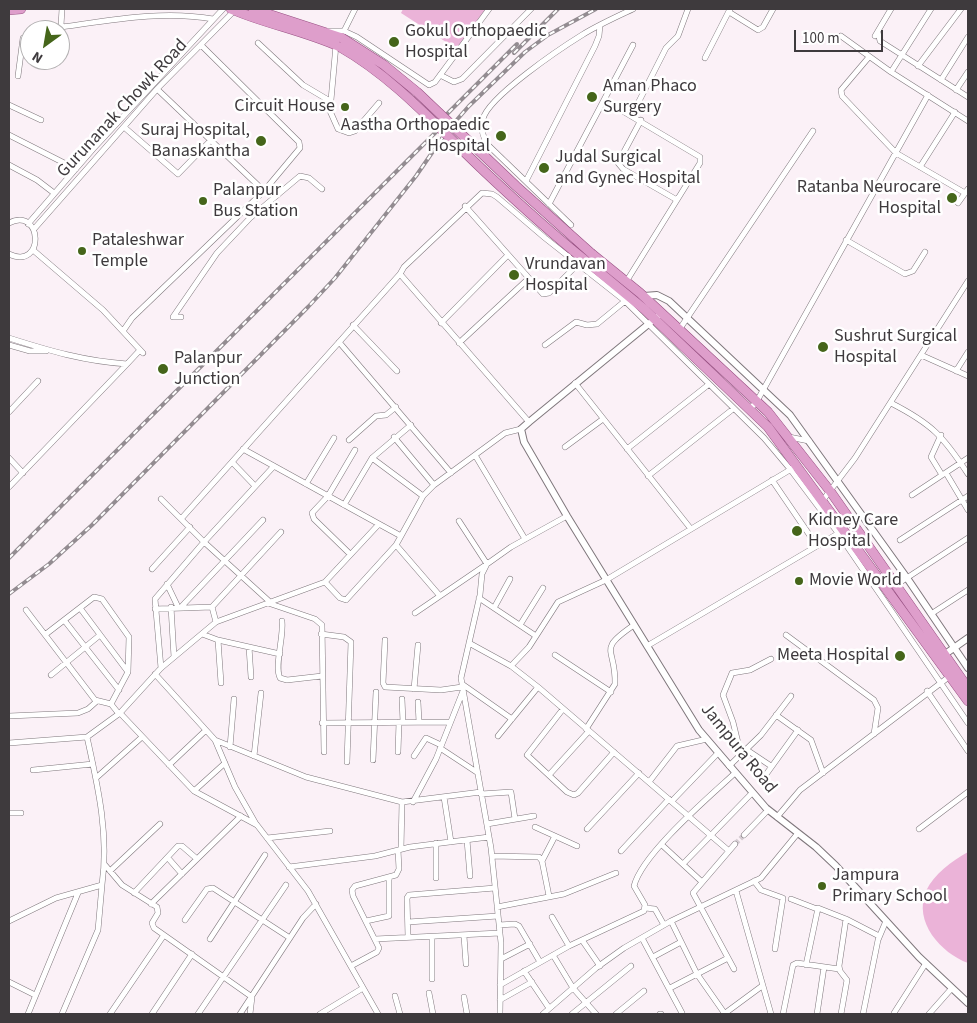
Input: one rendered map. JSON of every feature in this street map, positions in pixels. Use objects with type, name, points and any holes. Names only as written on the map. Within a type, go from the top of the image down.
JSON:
[{"type":"main road","points":[[9,10],[21,9]]},
{"type":"main road","points":[[234,9],[261,22],[313,36],[340,40]]},
{"type":"main road","points":[[258,10],[328,31],[340,40],[402,91],[484,172],[655,319],[676,333],[757,401],[789,436],[830,491],[896,585],[941,656],[950,676],[968,701]]},
{"type":"main road","points":[[586,260],[626,282],[644,296],[655,319]]},
{"type":"main road","points":[[676,333],[768,427],[794,467],[823,500],[841,532],[968,688]]},
{"type":"street","points":[[28,224],[54,193],[223,9]]},
{"type":"street","name":"Gurunanak Chowk Road","points":[[34,229],[157,90],[234,9]]},
{"type":"street","points":[[355,9],[340,40],[330,101],[332,119],[338,129],[349,133],[355,131],[379,103]]},
{"type":"street","points":[[340,40],[390,57],[425,83],[433,84],[489,9]]},
{"type":"street","points":[[440,76],[454,82],[462,79],[531,9]]},
{"type":"street","points":[[571,225],[484,139],[483,119],[487,111],[502,94],[546,59],[600,25],[633,9]]},
{"type":"street","points":[[632,115],[666,48],[678,36],[688,9]]},
{"type":"street","points":[[705,58],[730,11],[758,30],[763,27],[773,9]]},
{"type":"street","points":[[892,9],[877,34],[880,41],[968,97]]},
{"type":"street","points":[[891,72],[931,9]]},
{"type":"street","points":[[918,66],[961,9]]},
{"type":"street","points":[[70,26],[134,17],[187,15],[213,19]]},
{"type":"street","points":[[526,182],[596,46],[600,36],[600,25]]},
{"type":"street","points":[[841,36],[891,72],[968,121]]},
{"type":"street","points":[[941,80],[968,37]]},
{"type":"street","points":[[258,43],[303,85],[330,101]]},
{"type":"street","points":[[123,331],[132,318],[264,191],[298,152],[299,142],[201,45]]},
{"type":"street","points":[[549,204],[633,45]]},
{"type":"street","points":[[869,57],[844,83],[841,92],[896,153],[966,191],[958,203]]},
{"type":"street","points":[[18,76],[20,65]]},
{"type":"street","points":[[956,90],[968,72]]},
{"type":"street","points":[[157,90],[264,191]]},
{"type":"street","points":[[750,409],[764,389],[928,95]]},
{"type":"street","points":[[604,100],[641,120],[700,157],[700,163],[626,282]]},
{"type":"street","points":[[9,105],[41,120]]},
{"type":"street","points":[[920,167],[955,112]]},
{"type":"street","points":[[641,120],[618,163],[623,169],[677,200]]},
{"type":"street","points":[[124,127],[178,174],[210,141]]},
{"type":"street","points":[[676,333],[813,131]]},
{"type":"street","points":[[9,135],[76,169]]},
{"type":"street","points":[[9,165],[37,180],[54,193]]},
{"type":"street","points":[[181,317],[172,317],[217,253],[250,218],[300,176],[309,178],[322,189]]},
{"type":"street","points":[[181,519],[400,274],[404,267],[465,206],[482,193],[492,194],[586,260],[625,301],[655,319],[708,385],[794,467],[841,532],[968,723]]},
{"type":"street","points":[[465,206],[542,294],[546,295],[586,260]]},
{"type":"street","points":[[9,223],[18,220],[28,224],[34,229],[36,239],[33,250],[24,256],[17,257],[9,254]]},
{"type":"street","points":[[846,240],[905,274],[913,271],[925,252]]},
{"type":"street","points":[[9,487],[127,364],[142,352],[103,310],[33,250]]},
{"type":"street","points":[[441,323],[508,256]]},
{"type":"street","points":[[400,274],[529,422]]},
{"type":"street","points":[[459,343],[528,279]]},
{"type":"street","points":[[823,500],[891,403],[968,281]]},
{"type":"street","points":[[644,296],[662,297],[687,317],[790,415],[907,578],[968,668]]},
{"type":"street","points":[[545,345],[576,322],[587,325],[596,324],[625,301]]},
{"type":"street","points":[[325,582],[340,598],[346,600],[396,545],[423,496],[506,433],[521,429],[574,383],[655,319]]},
{"type":"street","points":[[353,325],[397,371]]},
{"type":"street","points":[[9,338],[46,351]]},
{"type":"street","points":[[339,342],[452,473]]},
{"type":"street","points":[[9,345],[30,351],[46,351],[127,364]]},
{"type":"street","points":[[956,370],[968,352]]},
{"type":"street","points":[[922,355],[968,376]]},
{"type":"street","points":[[9,412],[38,381]]},
{"type":"street","points":[[574,383],[691,529]]},
{"type":"street","points":[[627,449],[708,385]]},
{"type":"street","points":[[891,403],[924,421],[941,435],[968,474]]},
{"type":"street","points":[[349,440],[376,416],[386,415],[396,407]]},
{"type":"street","points":[[648,476],[733,409]]},
{"type":"street","points":[[565,448],[603,419]]},
{"type":"street","points":[[344,505],[372,458],[410,425]]},
{"type":"street","name":"Jampura Road","points":[[521,429],[524,442],[567,516],[647,646],[718,754],[768,810],[836,866],[926,963],[968,1004]]},
{"type":"street","points":[[941,435],[931,457],[968,510]]},
{"type":"street","points":[[789,436],[809,441]]},
{"type":"street","points":[[306,484],[334,438]]},
{"type":"street","points":[[394,438],[434,486]]},
{"type":"street","points":[[244,449],[401,536]]},
{"type":"street","points":[[350,554],[314,519],[312,513],[328,496],[355,450]]},
{"type":"street","points":[[475,455],[526,539]]},
{"type":"street","points":[[9,458],[23,473]]},
{"type":"street","points":[[372,458],[423,496]]},
{"type":"street","points":[[912,495],[968,458]]},
{"type":"street","points":[[232,462],[256,486]]},
{"type":"street","points":[[161,668],[155,599],[274,466]]},
{"type":"street","points":[[511,666],[529,647],[558,602],[606,580],[794,467]]},
{"type":"street","points":[[772,480],[817,546]]},
{"type":"street","points":[[900,540],[968,496]]},
{"type":"street","points":[[160,499],[204,542],[242,574],[269,602],[315,619],[322,625],[322,723],[324,752]]},
{"type":"street","points":[[415,613],[526,539],[567,516]]},
{"type":"street","points":[[180,607],[263,520]]},
{"type":"street","points":[[459,521],[487,564]]},
{"type":"street","points":[[9,743],[87,737],[119,713],[161,668],[216,622],[325,582],[378,524]]},
{"type":"street","points":[[152,569],[190,527]]},
{"type":"street","points":[[155,608],[212,607],[281,532]]},
{"type":"street","points":[[647,646],[841,532]]},
{"type":"street","points":[[896,585],[968,538]]},
{"type":"street","points":[[396,545],[440,596]]},
{"type":"street","points":[[487,564],[482,574],[480,598],[461,678],[492,856],[500,933],[499,1014]]},
{"type":"street","points":[[494,608],[510,579]]},
{"type":"street","points":[[168,584],[180,607]]},
{"type":"street","points":[[520,625],[543,588]]},
{"type":"street","points":[[931,614],[968,590]]},
{"type":"street","points":[[46,634],[94,597],[102,599],[128,637],[128,672],[111,704]]},
{"type":"street","points":[[480,598],[536,636]]},
{"type":"street","points":[[171,607],[174,657]]},
{"type":"street","points":[[212,607],[216,622]]},
{"type":"street","points":[[80,608],[128,672]]},
{"type":"street","points":[[26,610],[97,701],[111,704],[194,791],[256,825]]},
{"type":"street","points":[[64,620],[119,690]]},
{"type":"street","points":[[282,621],[278,672],[282,680],[322,676]]},
{"type":"street","points":[[549,775],[587,730],[611,692],[615,679],[610,652],[611,644],[616,637],[634,625]]},
{"type":"street","points":[[202,634],[218,640],[280,654]]},
{"type":"street","points":[[321,634],[344,637],[351,642],[350,722],[347,762]]},
{"type":"street","points":[[51,676],[100,635]]},
{"type":"street","points":[[786,635],[874,700],[878,708],[874,734]]},
{"type":"street","points":[[941,656],[968,638]]},
{"type":"street","points":[[218,640],[221,683]]},
{"type":"street","points":[[385,640],[384,685],[388,687],[441,690],[462,687],[512,719]]},
{"type":"street","points":[[469,643],[511,666],[538,687],[729,851]]},
{"type":"street","points":[[414,689],[418,645]]},
{"type":"street","points":[[249,647],[251,677]]},
{"type":"street","points":[[555,655],[611,692]]},
{"type":"street","points":[[741,755],[733,722],[723,700],[724,691],[732,673],[750,670],[771,659]]},
{"type":"street","points":[[155,674],[205,731],[215,740],[230,747],[306,777],[402,802],[481,793],[511,792],[515,819]]},
{"type":"street","points":[[777,817],[800,790],[950,676]]},
{"type":"street","points":[[413,802],[440,747],[462,687]]},
{"type":"street","points":[[498,736],[538,687]]},
{"type":"street","points":[[928,691],[968,751]]},
{"type":"street","points":[[254,756],[261,692]]},
{"type":"street","points":[[374,760],[376,692]]},
{"type":"street","points":[[729,766],[747,750],[791,696]]},
{"type":"street","points":[[230,747],[234,699]]},
{"type":"street","points":[[398,752],[402,699]]},
{"type":"street","points":[[9,716],[78,713],[88,709],[97,701]]},
{"type":"street","points":[[418,702],[419,722]]},
{"type":"street","points":[[563,709],[527,754],[567,792],[576,794],[614,752]]},
{"type":"street","points":[[776,715],[798,730],[814,746],[823,773]]},
{"type":"street","points":[[322,723],[375,721],[449,722]]},
{"type":"street","points":[[762,780],[798,730]]},
{"type":"street","points":[[169,765],[205,731]]},
{"type":"street","points":[[62,1014],[98,930],[105,865],[102,808],[87,737]]},
{"type":"street","points":[[96,778],[142,737]]},
{"type":"street","points":[[414,756],[425,738],[478,773]]},
{"type":"street","points":[[649,782],[677,746],[707,739]]},
{"type":"street","points":[[215,740],[235,787],[256,825],[316,904],[378,1014]]},
{"type":"street","points":[[747,750],[772,766]]},
{"type":"street","points":[[621,851],[718,754]]},
{"type":"street","points":[[194,791],[225,763]]},
{"type":"street","points":[[33,770],[93,764]]},
{"type":"street","points":[[587,829],[639,773]]},
{"type":"street","points":[[645,908],[634,888],[634,883],[649,860],[689,816],[735,774]]},
{"type":"street","points":[[920,829],[968,792]]},
{"type":"street","points":[[683,864],[710,834],[752,793]]},
{"type":"street","points":[[444,798],[451,842]]},
{"type":"street","points":[[351,966],[378,950],[375,939],[353,896],[352,890],[355,886],[389,877],[399,871],[402,802]]},
{"type":"street","points":[[744,835],[768,810]]},
{"type":"street","points":[[9,813],[21,813]]},
{"type":"street","points":[[151,904],[241,816]]},
{"type":"street","points":[[487,824],[534,816]]},
{"type":"street","points":[[110,871],[160,824]]},
{"type":"street","points":[[535,827],[577,846]]},
{"type":"street","points":[[267,838],[330,831]]},
{"type":"street","points":[[543,1014],[600,966],[642,938],[671,921],[754,882],[770,869],[798,834]]},
{"type":"street","points":[[549,896],[542,861],[555,836]]},
{"type":"street","points":[[289,867],[375,856],[400,849],[489,837]]},
{"type":"street","points":[[467,840],[470,876]]},
{"type":"street","points":[[436,844],[436,878]]},
{"type":"street","points":[[734,969],[693,891],[735,844]]},
{"type":"street","points":[[134,893],[180,845],[197,859]]},
{"type":"street","points":[[662,845],[701,881]]},
{"type":"street","points":[[210,939],[265,855]]},
{"type":"street","points":[[492,856],[536,856],[542,861]]},
{"type":"street","points":[[168,858],[182,874]]},
{"type":"street","points":[[105,865],[122,885],[157,907],[159,911],[153,921],[154,928],[252,996]]},
{"type":"street","points":[[497,907],[572,891],[616,872]]},
{"type":"street","points":[[366,921],[389,916],[389,877]]},
{"type":"street","points":[[754,882],[761,890],[783,898],[775,949]]},
{"type":"street","points":[[9,920],[56,898],[102,885]]},
{"type":"street","points":[[198,1014],[286,885]]},
{"type":"street","points":[[185,920],[210,888],[263,919],[290,938]]},
{"type":"street","points":[[408,937],[407,898],[410,894],[495,888]]},
{"type":"street","points":[[736,891],[770,1014]]},
{"type":"street","points":[[28,1014],[78,893]]},
{"type":"street","points":[[791,898],[817,909],[823,908],[879,936]]},
{"type":"street","points":[[240,1014],[306,913],[316,904]]},
{"type":"street","points":[[645,908],[655,909],[664,925]]},
{"type":"street","points":[[500,984],[569,946],[641,913],[645,908]]},
{"type":"street","points":[[806,965],[817,909]]},
{"type":"street","points":[[408,922],[498,916]]},
{"type":"street","points":[[552,917],[569,946]]},
{"type":"street","points":[[841,1014],[847,980],[839,969],[846,919]]},
{"type":"street","points":[[671,921],[697,974],[725,1014],[762,986]]},
{"type":"street","points":[[863,1014],[879,936],[886,921]]},
{"type":"street","points":[[499,926],[517,924],[540,962]]},
{"type":"street","points":[[375,939],[500,933]]},
{"type":"street","points":[[110,1014],[164,935]]},
{"type":"street","points":[[464,936],[466,964]]},
{"type":"street","points":[[432,937],[432,979]]},
{"type":"street","points":[[642,938],[682,1013]]},
{"type":"street","points":[[582,940],[600,966]]},
{"type":"street","points":[[653,957],[682,942]]},
{"type":"street","points":[[501,959],[530,944]]},
{"type":"street","points":[[152,1014],[192,954]]},
{"type":"street","points":[[553,955],[574,988],[596,1014]]},
{"type":"street","points":[[670,988],[728,958]]},
{"type":"street","points":[[894,1013],[926,963]]},
{"type":"street","points":[[783,1014],[792,967],[797,964],[839,969]]},
{"type":"street","points":[[572,1014],[631,966]]},
{"type":"street","points":[[817,1014],[824,967]]},
{"type":"street","points":[[524,971],[549,1008]]},
{"type":"street","points":[[9,982],[35,995]]},
{"type":"street","points":[[500,1000],[532,982]]},
{"type":"street","points":[[320,1014],[363,988]]},
{"type":"street","points":[[929,1014],[952,988]]},
{"type":"street","points":[[616,1014],[644,991]]},
{"type":"street","points":[[429,992],[434,1014]]},
{"type":"street","points":[[250,1014],[252,996]]},
{"type":"street","points":[[395,996],[400,1014]]},
{"type":"street","points":[[464,997],[467,1014]]},
{"type":"shaded area","points":[[403,9],[490,9],[457,49],[401,13]]},
{"type":"shaded area","points":[[968,852],[968,963],[948,952],[932,935],[926,925],[923,903],[926,891],[934,879],[950,864]]},
{"type":"tunnel","points":[[735,844],[744,835]]},
{"type":"railway","points":[[514,53],[558,9]]},
{"type":"railway","points":[[9,594],[49,564],[92,525],[308,307],[335,278],[416,176],[447,131],[469,106],[525,52],[548,35],[596,9]]},
{"type":"railway","points":[[441,120],[517,44]]},
{"type":"railway","points":[[9,558],[449,119]]},
{"type":"place","name":"Gokul Orthopaedic Hospital","points":[[394,42]]},
{"type":"place","name":"Aman Phaco Surgery","points":[[592,97]]},
{"type":"place","name":"Circuit House","points":[[345,107]]},
{"type":"place","name":"Aastha Orthopaedic Hospital","points":[[501,136]]},
{"type":"place","name":"Suraj Hospital, Banaskantha","points":[[261,141]]},
{"type":"place","name":"Judal Surgical and Gynec Hospital","points":[[544,168]]},
{"type":"place","name":"Ratanba Neurocare Hospital","points":[[952,198]]},
{"type":"place","name":"Palanpur Bus Station","points":[[203,201]]},
{"type":"place","name":"Pataleshwar Temple","points":[[82,251]]},
{"type":"place","name":"Vrundavan Hospital","points":[[514,275]]},
{"type":"place","name":"Sushrut Surgical Hospital","points":[[823,347]]},
{"type":"place","name":"Palanpur Junction","points":[[163,369]]},
{"type":"place","name":"Kidney Care Hospital","points":[[797,531]]},
{"type":"place","name":"Movie World","points":[[799,581]]},
{"type":"place","name":"Meeta Hospital","points":[[900,656]]},
{"type":"place","name":"Jampura Primary School","points":[[822,886]]}]
